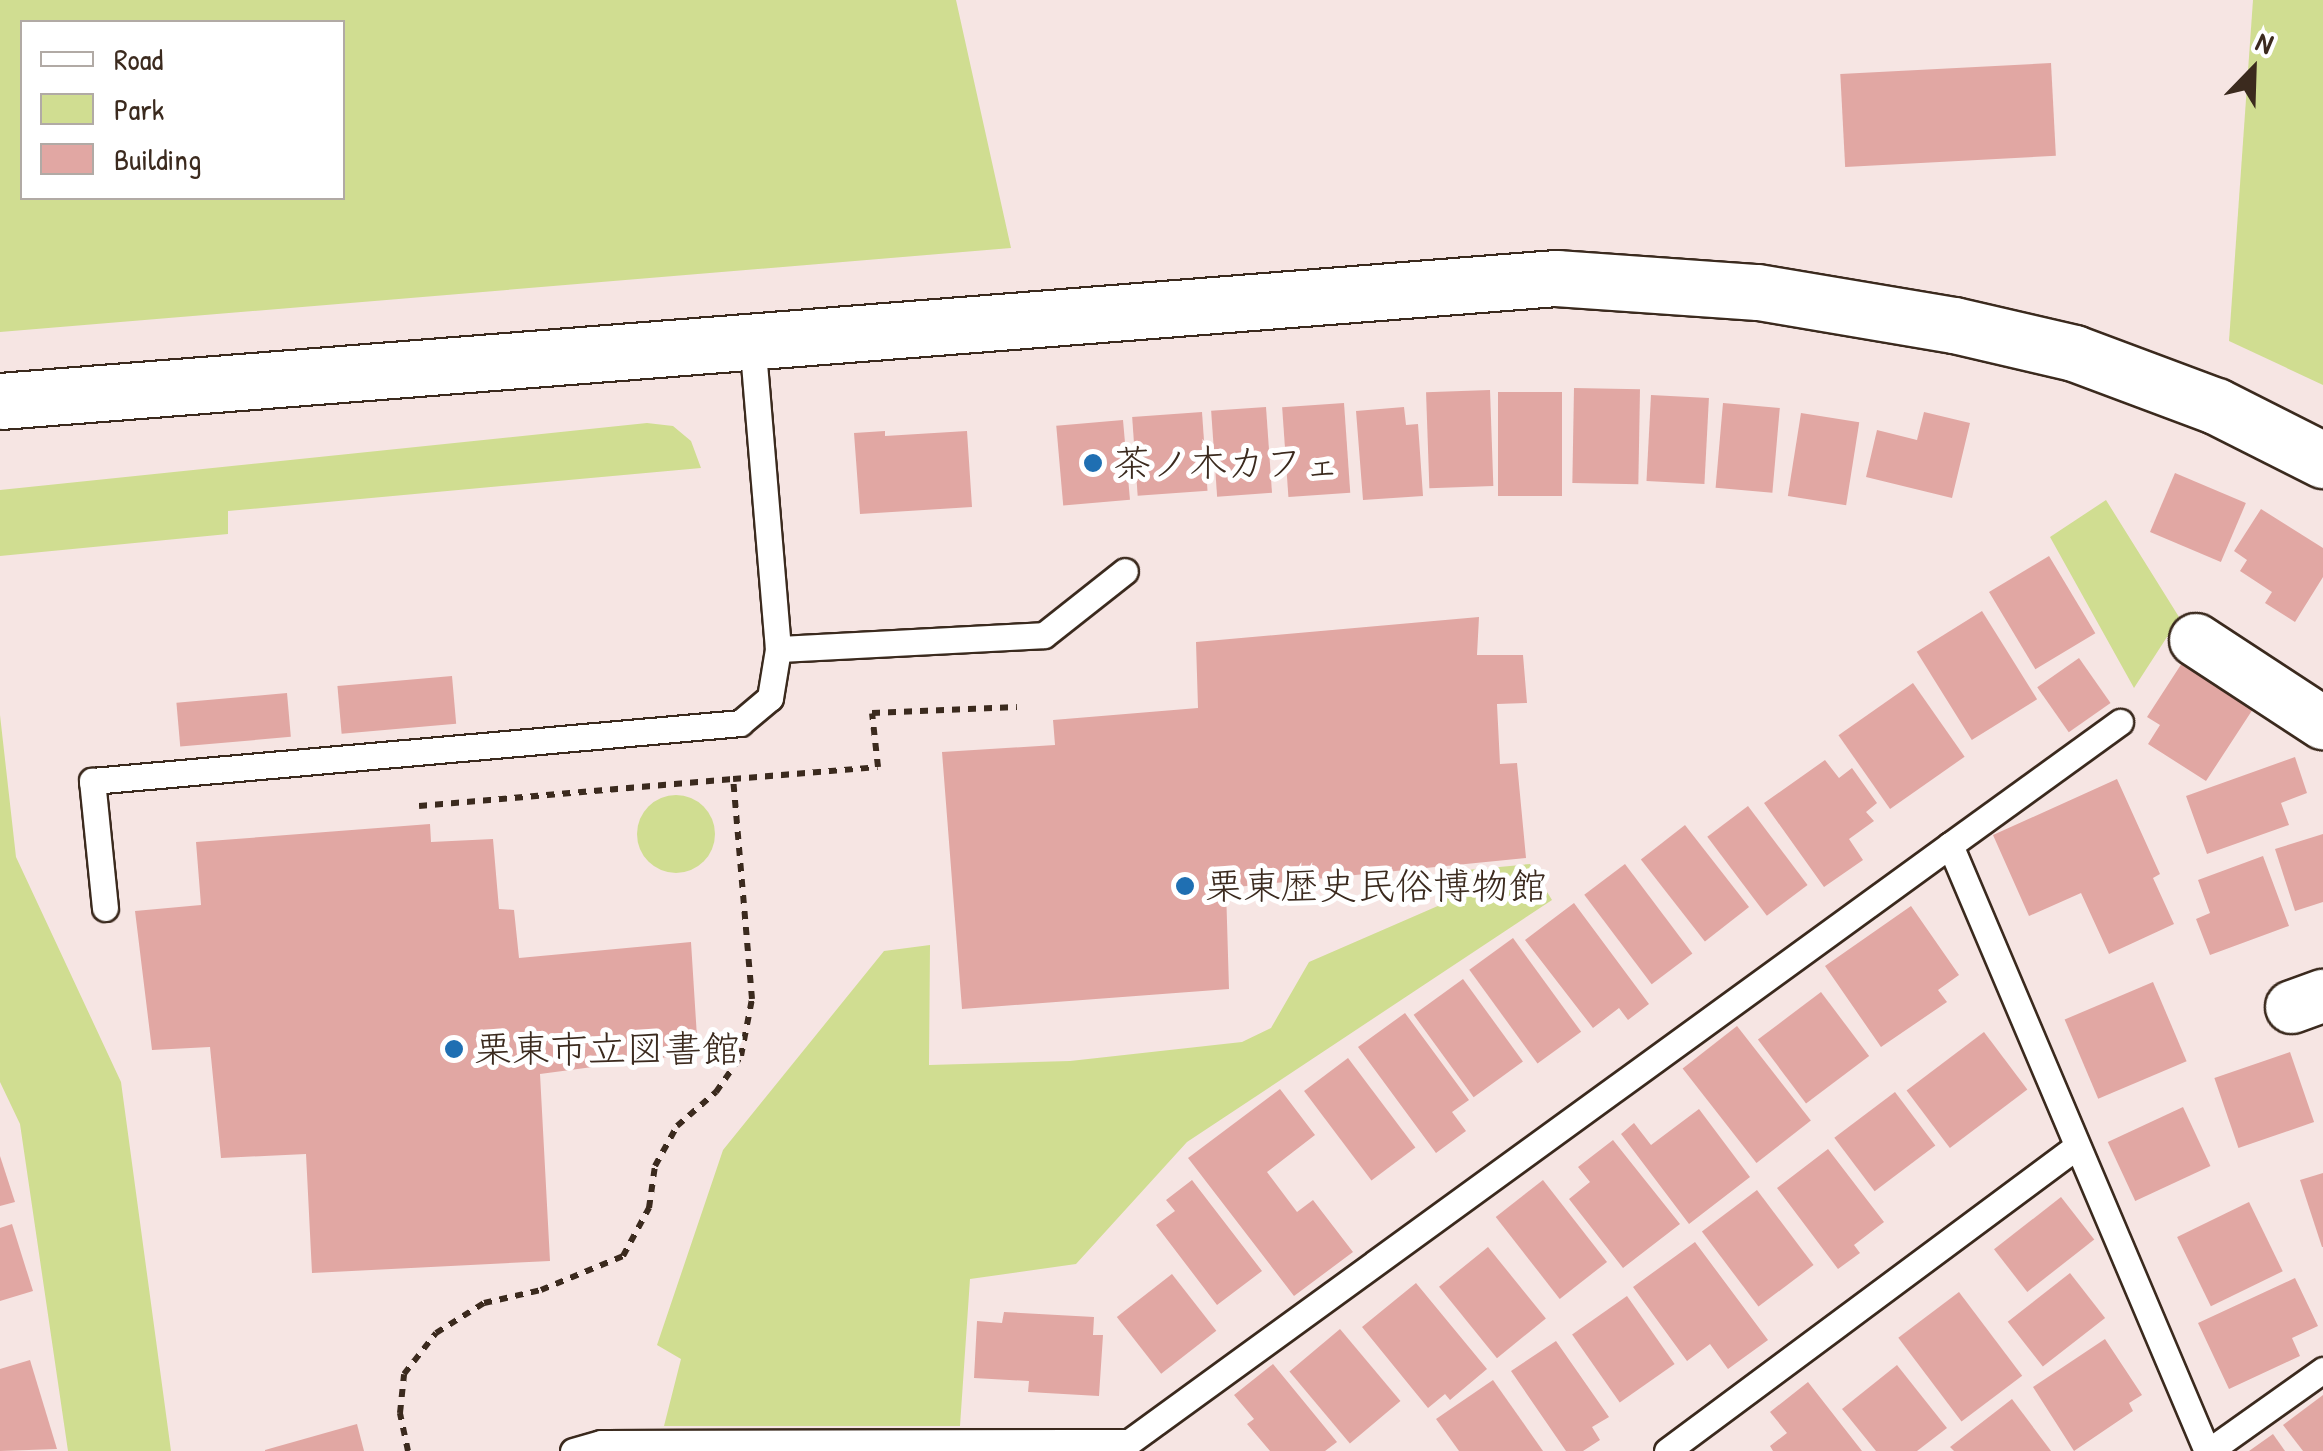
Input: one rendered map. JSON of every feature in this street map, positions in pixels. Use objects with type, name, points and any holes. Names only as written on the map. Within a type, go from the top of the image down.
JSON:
[{"type":"street","points":[[0,401],[1556,278],[1758,292],[1954,324],[2074,353],[2216,406],[2323,460]]},
{"type":"street","points":[[2196,640],[2323,722]]},
{"type":"lane","points":[[105,908],[92,781],[740,724],[770,698],[778,649],[752,341]]},
{"type":"lane","points":[[778,649],[1044,635],[1125,571]]},
{"type":"lane","points":[[574,1451],[601,1443],[664,1449],[1129,1446],[2120,722]]},
{"type":"lane","points":[[1950,846],[2208,1451],[2323,1370]]},
{"type":"lane","points":[[1667,1451],[2076,1147]]},
{"type":"path","points":[[419,806],[878,767],[872,714],[1017,707]]},
{"type":"path","points":[[408,1451],[400,1413],[404,1374],[436,1333],[484,1304],[541,1290],[624,1256],[649,1208],[655,1166],[677,1126],[716,1092],[741,1056],[752,999],[733,780]]},
{"type":"green space","points":[[0,0],[956,0],[1011,248],[0,332]]},
{"type":"green space","points":[[2253,0],[2323,0],[2323,385],[2229,341]]},
{"type":"green space","points":[[647,423],[673,426],[691,441],[701,468],[228,511],[228,534],[0,556],[0,490]]},
{"type":"green space","points":[[2106,500],[2184,625],[2167,637],[2134,688],[2050,537]]},
{"type":"green space","points":[[0,715],[16,857],[121,1082],[171,1451],[68,1451],[20,1124],[0,1082]]},
{"type":"green space","points":[[668,795],[684,795],[709,812],[715,834],[709,856],[698,867],[684,873],[668,873],[643,856],[637,842],[637,826],[654,801]]},
{"type":"green space","points":[[1530,864],[1552,900],[1187,1142],[1076,1264],[970,1279],[960,1426],[664,1426],[681,1359],[657,1345],[723,1150],[884,951],[930,945],[929,1065],[1070,1061],[1242,1042],[1271,1028],[1309,962],[1447,902],[1446,872]]},
{"type":"building","points":[[2051,63],[2056,156],[1845,167],[1840,74]]},
{"type":"building","points":[[1574,388],[1640,389],[1638,484],[1572,483]]},
{"type":"building","points":[[1490,390],[1493,486],[1429,488],[1426,392]]},
{"type":"building","points":[[1498,392],[1562,392],[1562,496],[1498,496]]},
{"type":"building","points":[[1651,395],[1709,398],[1704,484],[1646,481]]},
{"type":"building","points":[[1344,403],[1350,493],[1288,497],[1282,407]]},
{"type":"building","points":[[1723,403],[1780,408],[1772,493],[1716,488]]},
{"type":"building","points":[[1266,407],[1272,493],[1217,497],[1211,411]]},
{"type":"building","points":[[1404,407],[1406,425],[1418,424],[1423,496],[1363,500],[1356,411]]},
{"type":"building","points":[[1202,412],[1208,491],[1138,496],[1132,417]]},
{"type":"building","points":[[1924,412],[1970,423],[1952,498],[1866,477],[1877,430],[1917,440]]},
{"type":"building","points":[[1801,413],[1859,422],[1846,505],[1788,496]]},
{"type":"building","name":"茶ノ木カフェ","points":[[1123,420],[1130,500],[1063,506],[1056,426]]},
{"type":"building","points":[[885,431],[885,436],[967,431],[972,507],[860,514],[854,433]]},
{"type":"building","points":[[2175,473],[2246,503],[2221,562],[2150,532]]},
{"type":"building","points":[[2261,509],[2323,548],[2323,577],[2295,622],[2265,603],[2272,592],[2240,571],[2247,560],[2234,551]]},
{"type":"building","points":[[2049,556],[2095,633],[2035,669],[1989,592]]},
{"type":"building","points":[[1982,611],[2037,699],[1972,740],[1917,652]]},
{"type":"building","name":"栗東歴史民俗博物館","points":[[1479,617],[1477,655],[1523,655],[1527,703],[1497,704],[1500,764],[1517,763],[1526,858],[1226,888],[1229,989],[962,1009],[942,752],[1055,745],[1053,720],[1198,708],[1196,642]]},
{"type":"building","points":[[2079,658],[2111,703],[2069,732],[2037,687]]},
{"type":"building","points":[[2182,663],[2253,709],[2206,781],[2148,744],[2160,725],[2147,717]]},
{"type":"building","points":[[452,676],[456,724],[342,734],[337,686]]},
{"type":"building","points":[[1913,683],[1965,757],[1890,809],[1838,735]]},
{"type":"building","points":[[287,693],[291,737],[180,747],[176,703]]},
{"type":"building","points":[[2295,757],[2307,793],[2281,803],[2289,825],[2207,854],[2186,796]]},
{"type":"building","points":[[1825,760],[1839,778],[1852,768],[1877,803],[1866,812],[1874,821],[1849,839],[1863,860],[1824,887],[1764,803]]},
{"type":"building","points":[[2117,779],[2160,874],[2153,878],[2174,924],[2109,954],[2081,893],[2029,916],[1993,835]]},
{"type":"building","points":[[1748,806],[1808,885],[1767,916],[1707,837]]},
{"type":"building","name":"栗東市立図書館","points":[[430,824],[431,842],[493,839],[499,909],[514,910],[519,958],[691,942],[698,1053],[540,1074],[550,1261],[312,1273],[306,1154],[221,1158],[210,1047],[152,1050],[135,911],[201,905],[196,842]]},
{"type":"building","points":[[1685,825],[1749,907],[1705,941],[1641,859]]},
{"type":"building","points":[[2323,834],[2323,902],[2295,911],[2275,849]]},
{"type":"building","points":[[2263,856],[2289,926],[2210,955],[2196,919],[2210,913],[2198,880]]},
{"type":"building","points":[[1625,864],[1692,953],[1652,984],[1584,895]]},
{"type":"building","points":[[1574,903],[1649,1004],[1628,1020],[1619,1008],[1593,1028],[1525,940]]},
{"type":"building","points":[[1911,906],[1959,975],[1938,990],[1947,1002],[1881,1047],[1825,966]]},
{"type":"building","points":[[1513,938],[1581,1032],[1537,1064],[1469,970]]},
{"type":"building","points":[[1463,979],[1523,1062],[1474,1097],[1414,1015]]},
{"type":"building","points":[[2153,982],[2187,1061],[2098,1099],[2065,1020]]},
{"type":"building","points":[[1821,992],[1869,1056],[1806,1103],[1758,1040]]},
{"type":"building","points":[[1405,1013],[1469,1100],[1452,1112],[1466,1131],[1436,1153],[1358,1047]]},
{"type":"building","points":[[1737,1026],[1811,1121],[1757,1163],[1683,1068]]},
{"type":"building","points":[[1984,1032],[2027,1090],[1950,1148],[1907,1090]]},
{"type":"building","points":[[2290,1052],[2314,1122],[2238,1148],[2214,1078]]},
{"type":"building","points":[[1348,1058],[1415,1147],[1371,1181],[1304,1091]]},
{"type":"building","points":[[1280,1089],[1315,1135],[1267,1172],[1297,1212],[1313,1200],[1353,1252],[1294,1296],[1188,1158]]},
{"type":"building","points":[[1895,1092],[1935,1146],[1875,1191],[1834,1138]]},
{"type":"building","points":[[2183,1107],[2210,1166],[2135,1201],[2108,1142]]},
{"type":"building","points":[[1699,1109],[1750,1177],[1689,1224],[1621,1134],[1634,1123],[1651,1145]]},
{"type":"building","points":[[1613,1140],[1680,1224],[1623,1268],[1569,1199],[1590,1182],[1578,1167]]},
{"type":"building","points":[[1828,1149],[1884,1222],[1854,1245],[1860,1253],[1838,1269],[1777,1188]]},
{"type":"building","points":[[0,1156],[15,1202],[0,1206]]},
{"type":"building","points":[[2323,1173],[2323,1247],[2322,1247],[2300,1180]]},
{"type":"building","points":[[1192,1180],[1262,1271],[1217,1305],[1156,1225],[1175,1211],[1166,1200]]},
{"type":"building","points":[[1543,1180],[1607,1262],[1560,1299],[1496,1217]]},
{"type":"building","points":[[1757,1190],[1814,1265],[1758,1307],[1702,1232]]},
{"type":"building","points":[[2061,1197],[2094,1240],[2027,1292],[1994,1249]]},
{"type":"building","points":[[2249,1202],[2283,1271],[2211,1306],[2177,1237]]},
{"type":"building","points":[[12,1224],[33,1291],[0,1301],[0,1228]]},
{"type":"building","points":[[1695,1242],[1768,1340],[1728,1369],[1710,1344],[1687,1361],[1633,1287]]},
{"type":"building","points":[[1488,1247],[1546,1318],[1497,1358],[1439,1287]]},
{"type":"building","points":[[2070,1273],[2105,1318],[2043,1367],[2008,1322]]},
{"type":"building","points":[[1172,1274],[1216,1331],[1161,1374],[1117,1317]]},
{"type":"building","points":[[2295,1278],[2318,1326],[2292,1338],[2300,1356],[2229,1389],[2198,1323]]},
{"type":"building","points":[[1416,1283],[1487,1369],[1450,1400],[1445,1394],[1428,1408],[1362,1327]]},
{"type":"building","points":[[1959,1292],[2022,1376],[1961,1422],[1898,1338]]},
{"type":"building","points":[[1627,1296],[1675,1364],[1620,1402],[1572,1334]]},
{"type":"building","points":[[1004,1312],[1094,1317],[1093,1335],[1103,1335],[1099,1396],[1028,1392],[1029,1381],[974,1378],[977,1321],[1002,1323]]},
{"type":"building","points":[[1340,1329],[1400,1401],[1350,1443],[1289,1371]]},
{"type":"building","points":[[2105,1339],[2142,1395],[2129,1403],[2133,1411],[2074,1451],[2033,1387]]},
{"type":"building","points":[[1556,1341],[1609,1417],[1592,1427],[1600,1440],[1583,1451],[1566,1451],[1511,1371]]},
{"type":"building","points":[[30,1360],[57,1449],[0,1451],[0,1369]]},
{"type":"building","points":[[1273,1364],[1337,1442],[1325,1451],[1270,1451],[1247,1424],[1254,1419],[1234,1395]]},
{"type":"building","points":[[1897,1365],[1947,1428],[1917,1451],[1876,1451],[1842,1409]]},
{"type":"building","points":[[1493,1380],[1543,1451],[1459,1451],[1436,1419]]},
{"type":"building","points":[[1808,1382],[1862,1451],[1773,1451],[1770,1446],[1787,1433],[1770,1412]]},
{"type":"building","points":[[2323,1395],[2323,1451],[2303,1451],[2283,1425]]},
{"type":"building","points":[[2012,1399],[2051,1451],[1954,1451],[1950,1447]]},
{"type":"building","points":[[357,1424],[364,1451],[265,1451],[265,1450]]},
{"type":"building","points":[[2273,1434],[2285,1451],[2249,1451]]},
{"type":"place","name":"茶ノ木カフェ","points":[[1093,463]]},
{"type":"place","name":"栗東歴史民俗博物館","points":[[1185,886]]},
{"type":"place","name":"栗東市立図書館","points":[[454,1049]]}]
